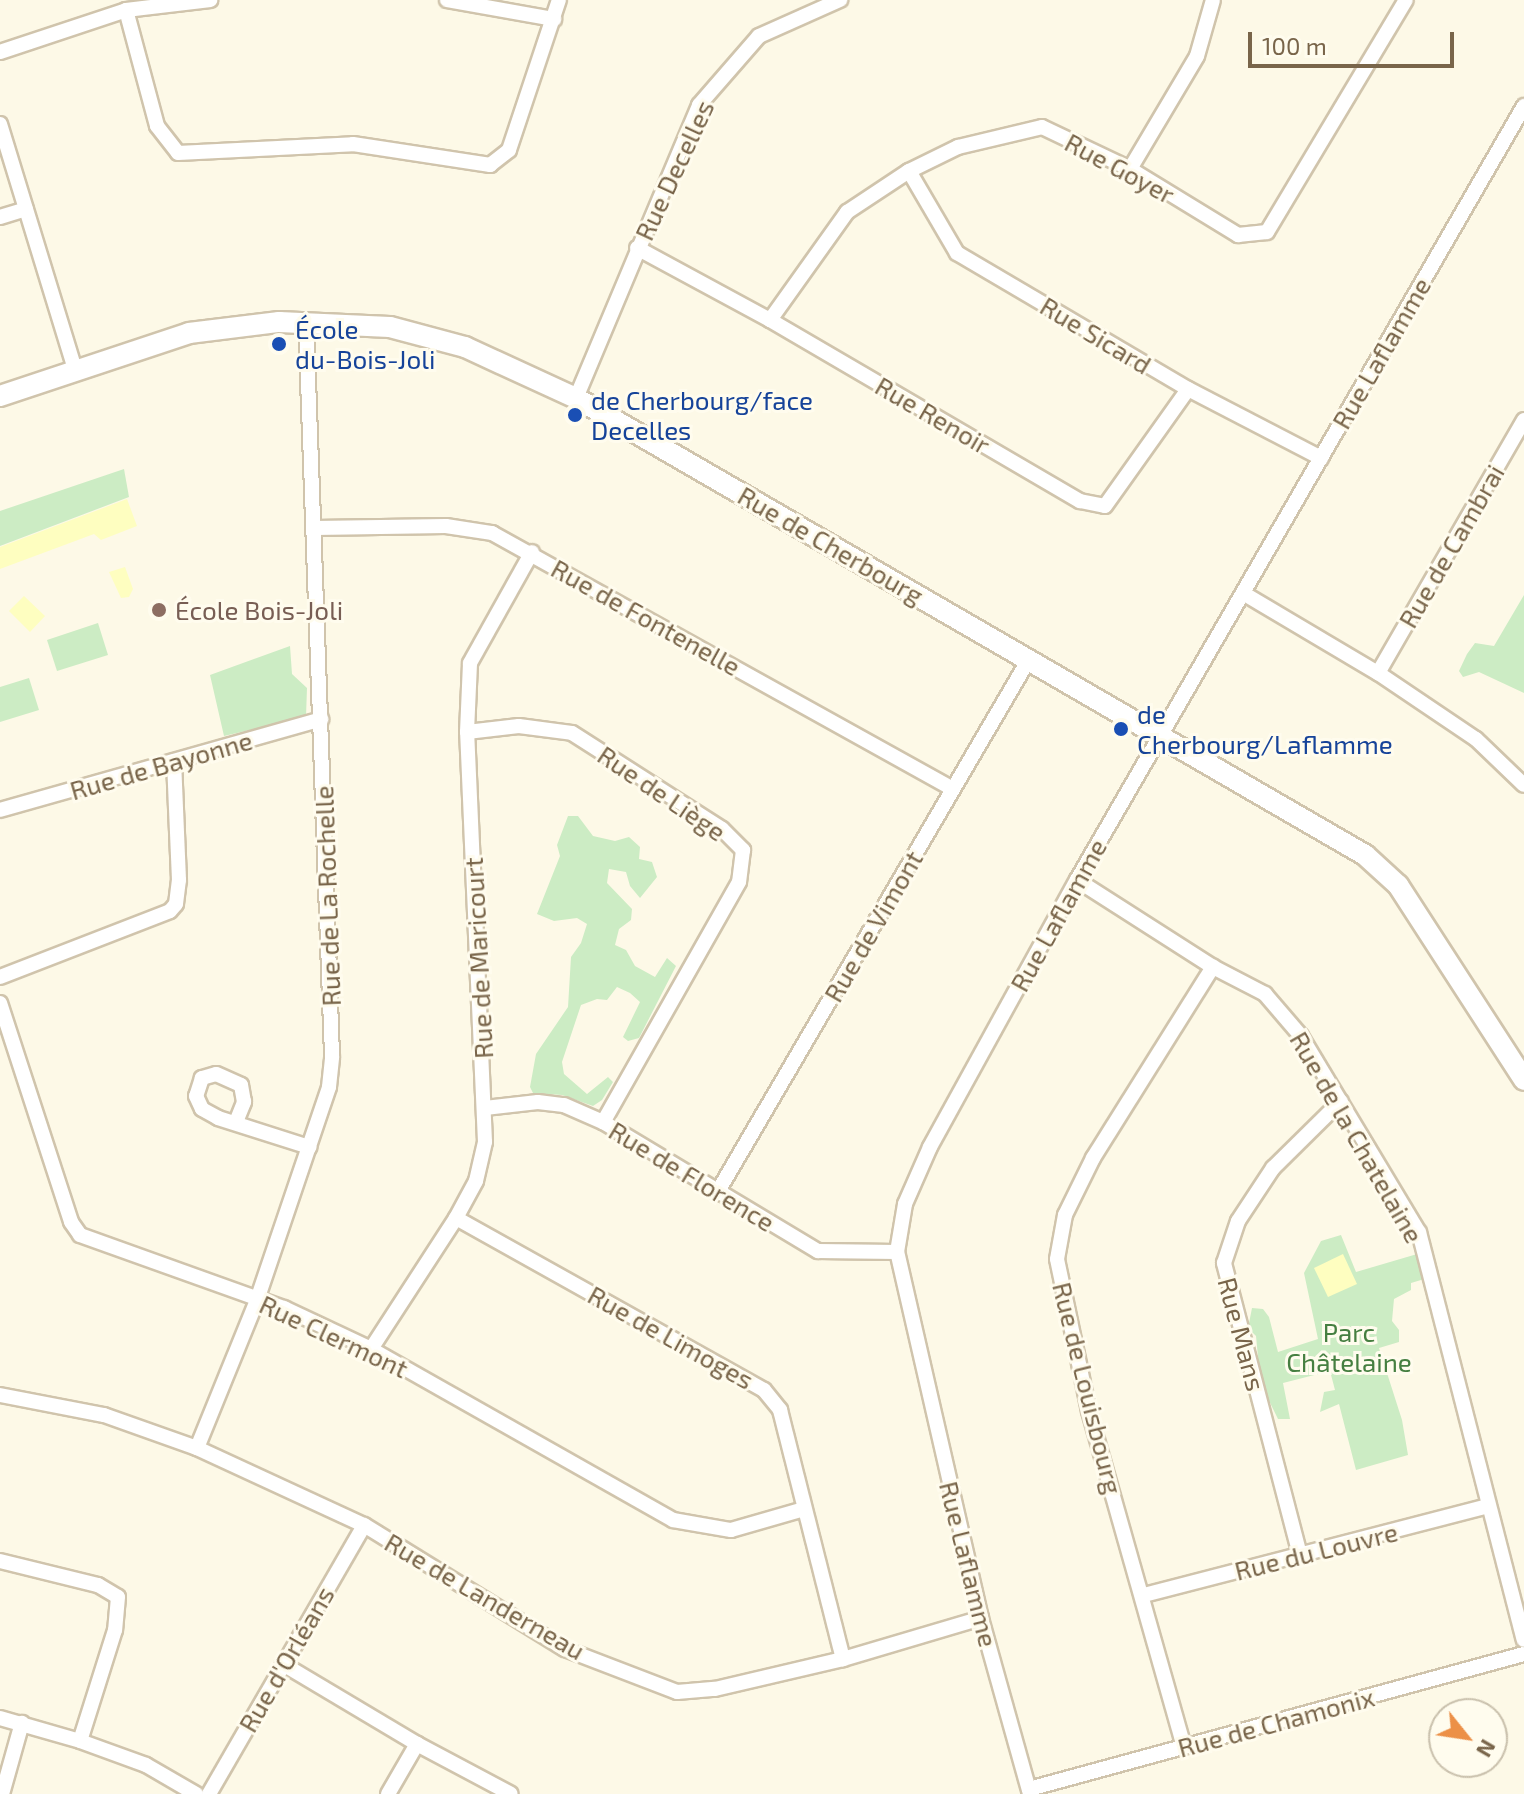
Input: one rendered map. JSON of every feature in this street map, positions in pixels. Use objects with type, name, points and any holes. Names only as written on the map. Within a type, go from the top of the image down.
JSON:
[{"type":"street","points":[[0,52],[126,10],[210,0]]},
{"type":"street","points":[[447,0],[554,19]]},
{"type":"street","points":[[126,10],[157,126],[178,153],[353,144],[490,165],[509,150],[559,0]]},
{"type":"street","name":"Rue Decelles","points":[[576,398],[699,105],[759,36],[840,0]]},
{"type":"street","points":[[1130,169],[1197,56],[1213,0]]},
{"type":"street","name":"Rue Goyer","points":[[770,320],[847,212],[909,171],[958,147],[1042,127],[1130,169],[1238,235],[1267,232],[1406,0]]},
{"type":"street","name":"Rue Laflamme","points":[[1029,1792],[981,1618],[897,1252],[905,1204],[930,1147],[1077,880],[1524,106]]},
{"type":"street","points":[[0,124],[76,372]]},
{"type":"street","name":"Rue Sicard","points":[[909,171],[957,253],[1188,389],[1321,458]]},
{"type":"street","points":[[0,217],[26,209]]},
{"type":"street","name":"Rue Renoir","points":[[637,248],[770,320],[1080,501],[1105,506],[1188,389]]},
{"type":"street","name":"Rue de Cherbourg","points":[[0,396],[189,333],[306,321],[390,327],[465,347],[576,398],[1365,855],[1398,885],[1524,1080]]},
{"type":"street","name":"Rue de La Rochelle","points":[[197,1448],[257,1300],[329,1087],[332,1056],[306,321]]},
{"type":"street","name":"Rue de Cambrai","points":[[1378,673],[1524,420]]},
{"type":"street","name":"Rue de Fontenelle","points":[[315,528],[446,526],[492,533],[532,552],[953,789]]},
{"type":"street","name":"Rue de Maricourt","points":[[371,1349],[456,1218],[476,1181],[485,1142],[467,732],[470,663],[532,552]]},
{"type":"street","points":[[1243,593],[1378,673],[1476,739],[1524,785]]},
{"type":"street","name":"Rue de Vimont","points":[[717,1193],[1029,659]]},
{"type":"street","name":"Rue de Bayonne","points":[[0,810],[321,719]]},
{"type":"street","name":"Rue de Liège","points":[[467,732],[519,726],[572,733],[722,829],[743,850],[739,882],[603,1122]]},
{"type":"street","points":[[0,977],[170,911],[176,904],[179,880],[174,761]]},
{"type":"street","name":"Rue de la Chatelaine","points":[[1077,880],[1213,967],[1265,994],[1301,1036],[1419,1232],[1524,1640]]},
{"type":"street","name":"Rue de Louisbourg","points":[[1184,1747],[1144,1595],[1089,1411],[1057,1259],[1065,1215],[1093,1158],[1213,967]]},
{"type":"street","name":"Rue Clermont","points":[[0,1003],[71,1222],[80,1235],[284,1308],[371,1349],[673,1520],[731,1530],[804,1509]]},
{"type":"street","name":"Rue Mans","points":[[1300,1555],[1224,1263],[1238,1221],[1273,1168],[1341,1101]]},
{"type":"street","name":"Rue de Florence","points":[[485,1108],[538,1102],[564,1105],[603,1122],[818,1251],[897,1252]]},
{"type":"street","points":[[236,1122],[309,1147]]},
{"type":"street","name":"Rue de Limoges","points":[[456,1218],[764,1390],[780,1410],[843,1659]]},
{"type":"street","name":"Rue de Landerneau","points":[[0,1395],[104,1415],[197,1448],[364,1525],[565,1649],[677,1692],[715,1689],[843,1659],[981,1618]]},
{"type":"street","name":"Rue du Louvre","points":[[1144,1595],[1488,1506]]},
{"type":"street","name":"Rue d'Orléans","points":[[209,1794],[364,1525]]},
{"type":"street","points":[[0,1561],[98,1585],[118,1597],[115,1630],[80,1741]]},
{"type":"street","name":"Rue de Chamonix","points":[[1029,1792],[1524,1654]]},
{"type":"street","points":[[283,1664],[417,1744],[511,1794]]},
{"type":"street","points":[[0,1718],[80,1741],[146,1765],[196,1794]]},
{"type":"street","points":[[2,1794],[4,1775],[22,1723]]},
{"type":"street","points":[[388,1794],[417,1744]]},
{"type":"green space","points":[[124,469],[129,497],[0,546],[0,511]]},
{"type":"green space","points":[[1524,595],[1524,693],[1479,672],[1463,677],[1459,671],[1475,643],[1494,646]]},
{"type":"green space","points":[[98,623],[108,655],[57,671],[47,640]]},
{"type":"green space","points":[[290,646],[292,674],[307,688],[306,717],[224,736],[210,675]]},
{"type":"green space","points":[[29,678],[39,710],[0,722],[0,687]]},
{"type":"green space","points":[[568,816],[578,816],[593,836],[615,841],[629,837],[640,847],[639,859],[652,862],[657,877],[640,898],[630,886],[626,872],[609,869],[607,883],[632,909],[631,920],[619,929],[615,945],[626,950],[635,966],[655,977],[667,958],[676,966],[639,1038],[628,1041],[623,1037],[640,1002],[630,993],[617,987],[607,1000],[597,999],[581,1005],[562,1062],[564,1074],[587,1094],[608,1077],[613,1082],[602,1100],[593,1106],[562,1095],[533,1093],[530,1087],[536,1054],[568,1007],[571,957],[581,943],[587,924],[577,918],[554,921],[537,914],[560,856],[557,845]]},
{"type":"green space","name":"Parc Châtelaine","points":[[1341,1235],[1356,1272],[1424,1252],[1431,1277],[1411,1283],[1411,1290],[1394,1299],[1392,1321],[1399,1330],[1399,1342],[1379,1348],[1402,1420],[1408,1455],[1356,1470],[1339,1404],[1320,1412],[1324,1392],[1335,1390],[1330,1371],[1283,1383],[1290,1419],[1278,1419],[1249,1360],[1258,1357],[1256,1336],[1248,1328],[1252,1308],[1263,1309],[1269,1317],[1278,1352],[1318,1339],[1304,1273],[1321,1241]]},
{"type":"sand","points":[[127,499],[137,526],[101,540],[94,534],[0,569],[0,547]]},
{"type":"sand","points":[[125,567],[133,589],[129,597],[121,598],[109,572]]},
{"type":"sand","points":[[24,596],[45,616],[30,632],[9,611]]},
{"type":"sand","points":[[1343,1254],[1357,1284],[1328,1297],[1314,1268]]},
{"type":"place","name":"École du-Bois-Joli","points":[[279,344]]},
{"type":"place","name":"de Cherbourg/face Decelles","points":[[575,415]]},
{"type":"place","name":"École Bois-Joli","points":[[159,610]]},
{"type":"place","name":"de Cherbourg/Laflamme","points":[[1121,729]]}]
